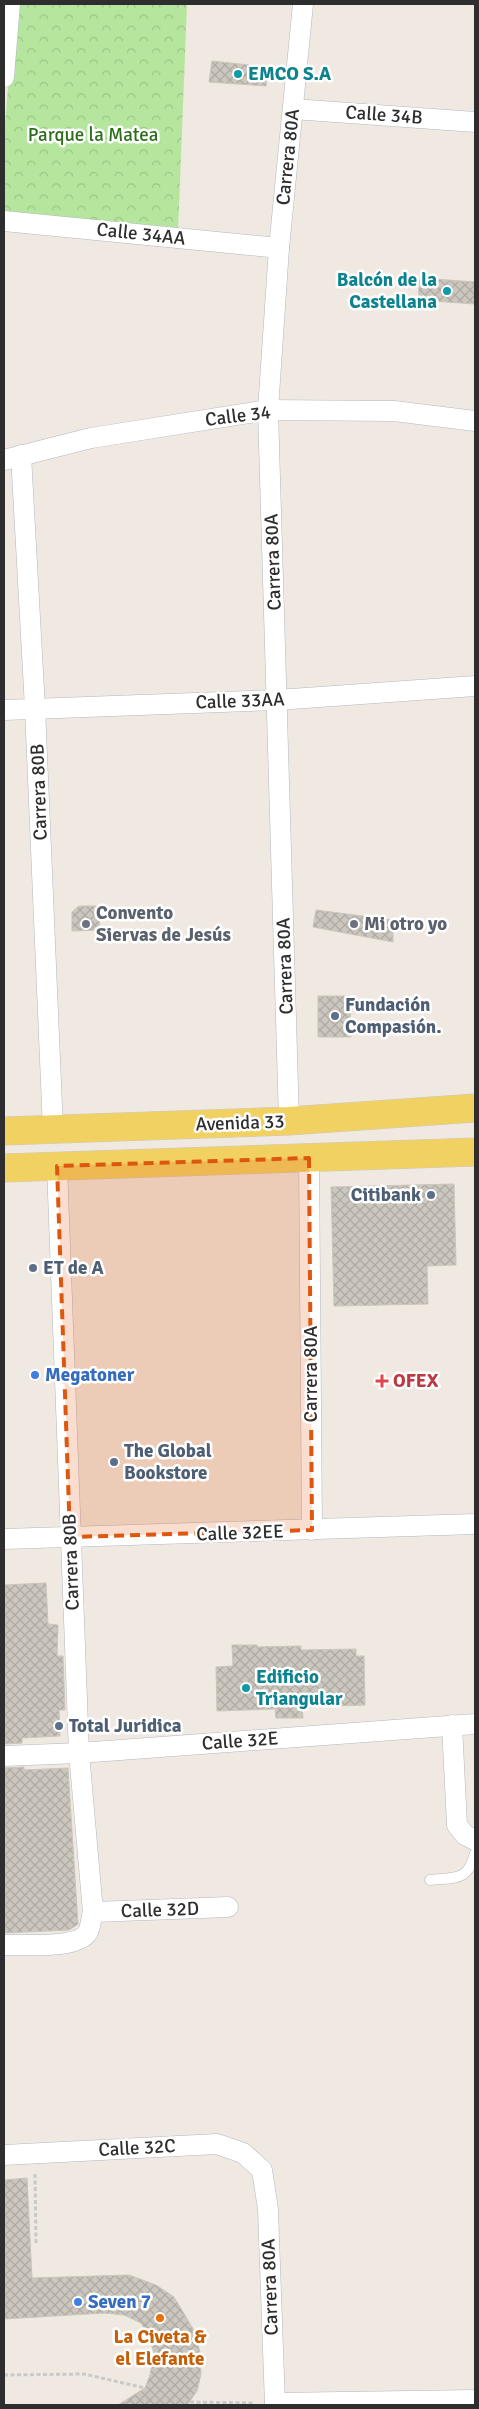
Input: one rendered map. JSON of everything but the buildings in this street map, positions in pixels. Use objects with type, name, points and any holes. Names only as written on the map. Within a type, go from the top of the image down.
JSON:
[{"type":"main road","name":"Avenida 33","points":[[4,1132],[290,1121],[475,1108]]},
{"type":"main road","name":"Avenida 33","points":[[4,1168],[475,1152]]},
{"type":"street","points":[[4,77],[10,4]]},
{"type":"street","name":"Carrera 80A","points":[[290,1121],[268,410],[279,248],[304,4]]},
{"type":"street","name":"Calle 34B","points":[[293,109],[475,122]]},
{"type":"street","name":"Calle 34AA","points":[[4,221],[279,248]]},
{"type":"street","name":"Calle 34","points":[[12,458],[91,438],[149,427],[268,410],[394,411],[475,420]]},
{"type":"street","name":"Carrera 80B","points":[[12,458],[35,708],[53,1130]]},
{"type":"street","name":"Calle 33AA","points":[[4,710],[277,700],[475,686]]},
{"type":"street","name":"Carrera 80A","points":[[310,1158],[312,1530]]},
{"type":"street","name":"Carrera 80B","points":[[4,1945],[67,1944],[81,1938],[88,1931],[93,1912],[79,1753],[57,1166]]},
{"type":"street","name":"Calle 32EE","points":[[4,1539],[475,1524]]},
{"type":"street","name":"Calle 32E","points":[[4,1756],[79,1753],[475,1724]]},
{"type":"street","points":[[452,1725],[457,1825],[465,1835],[475,1840]]},
{"type":"street","name":"Calle 32D","points":[[93,1912],[228,1907]]},
{"type":"street","name":"Calle 32C","points":[[4,2155],[217,2144],[243,2153],[262,2170]]},
{"type":"street","name":"Carrera 80A","points":[[262,2170],[268,2209],[274,2404]]},
{"type":"street","points":[[274,2404],[475,2400]]},
{"type":"lane","points":[[430,1880],[467,1873],[472,1866],[475,1854]]},
{"type":"path","points":[[35,2170],[36,2243]]},
{"type":"path","points":[[4,2375],[84,2374],[145,2388]]},
{"type":"path","points":[[190,2402],[274,2404]]},
{"type":"highlighted area","points":[[309,1158],[312,1530],[70,1537],[57,1166]]},
{"type":"green space","name":"Parque la Matea","points":[[15,4],[187,4],[178,232],[4,216],[4,135]]},
{"type":"place","name":"EMCO S.A","points":[[238,74]]},
{"type":"place","name":"Balcón de la Castellana","points":[[447,291]]},
{"type":"place","name":"Convento Siervas de Jesús","points":[[86,924]]},
{"type":"place","name":"Mi otro yo","points":[[354,924]]},
{"type":"place","name":"Fundación Compasión.","points":[[335,1016]]},
{"type":"place","name":"Citibank","points":[[431,1195]]},
{"type":"place","name":"ET de A","points":[[33,1268]]},
{"type":"place","name":"Megatoner","points":[[35,1375]]},
{"type":"place","name":"OFEX","points":[[382,1381]]},
{"type":"place","name":"The Global Bookstore","points":[[114,1462]]},
{"type":"place","name":"Edificio Triangular","points":[[246,1688]]},
{"type":"place","name":"Total Juridica","points":[[59,1726]]},
{"type":"place","name":"Seven 7","points":[[78,2302]]},
{"type":"place","name":"La Civeta & el Elefante","points":[[160,2318]]}]
